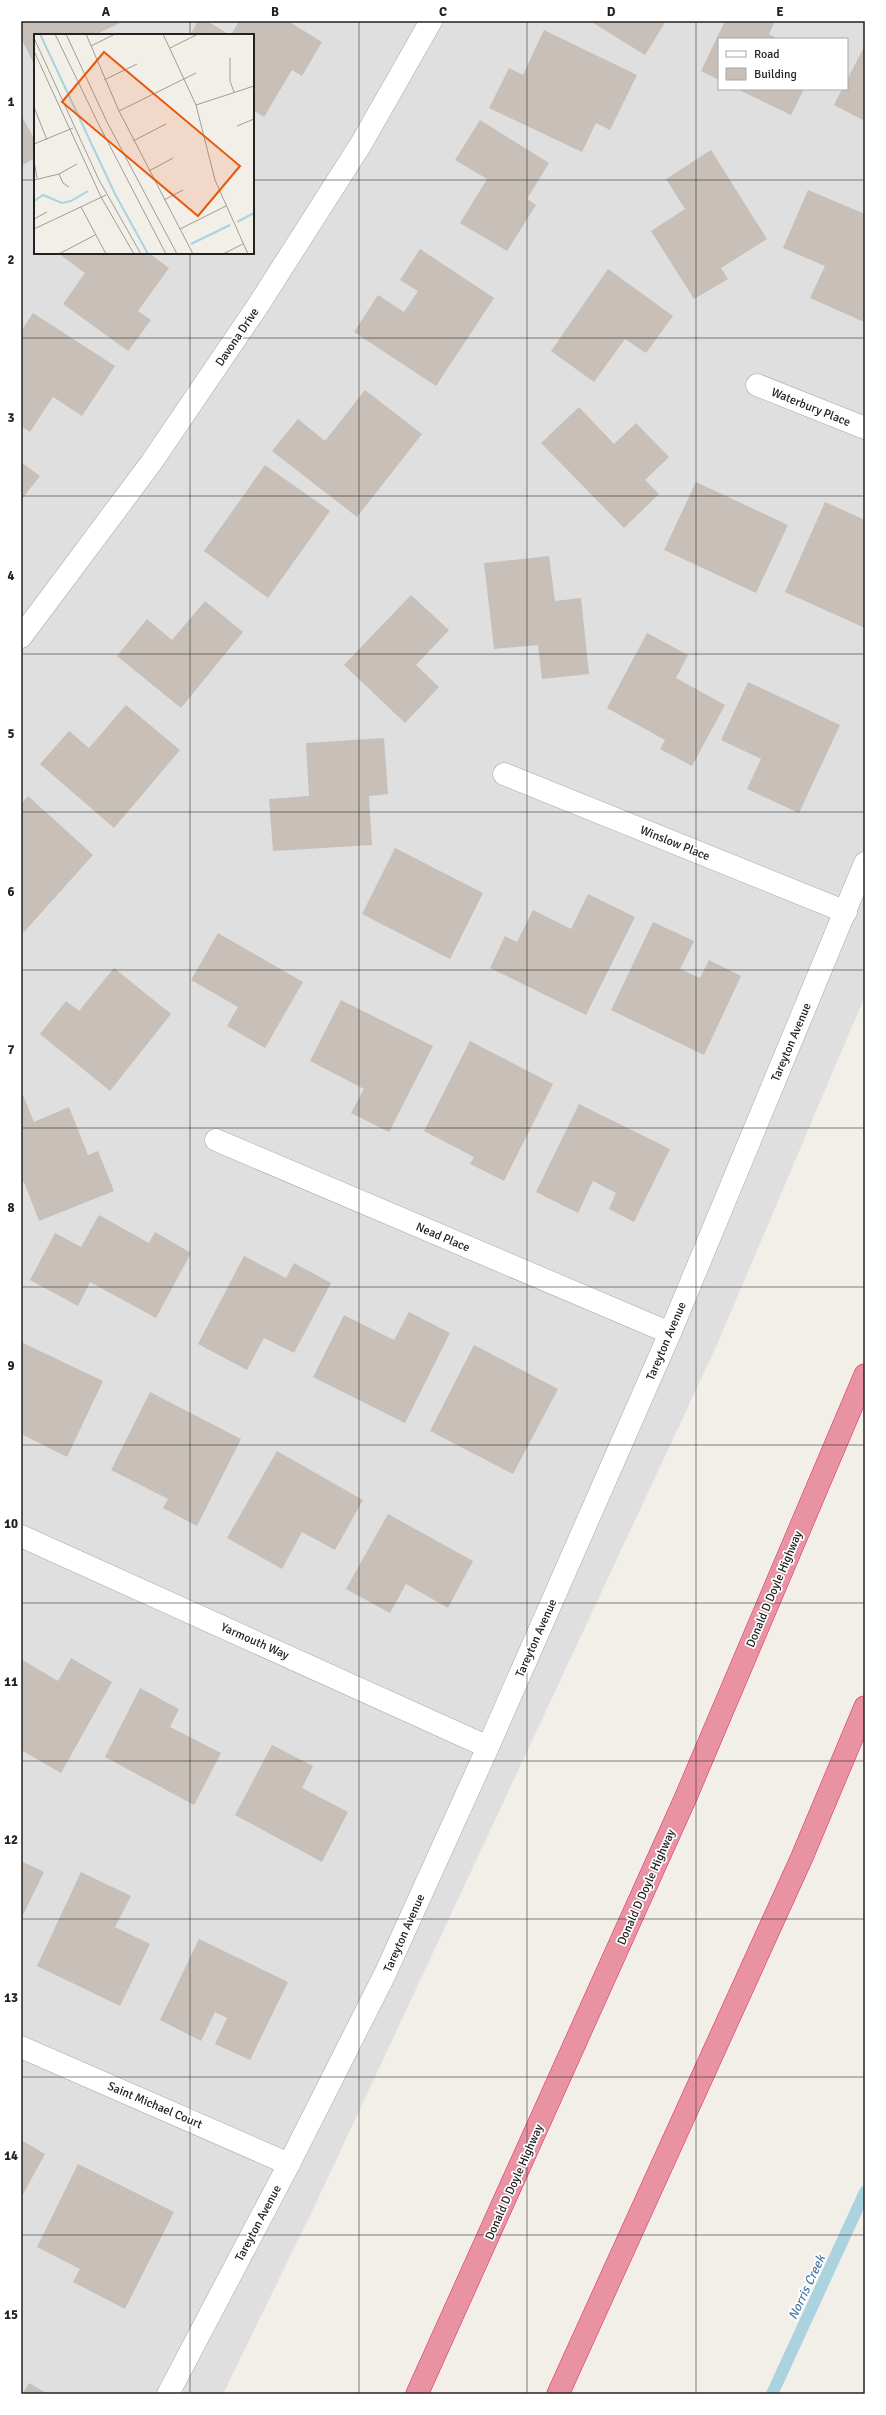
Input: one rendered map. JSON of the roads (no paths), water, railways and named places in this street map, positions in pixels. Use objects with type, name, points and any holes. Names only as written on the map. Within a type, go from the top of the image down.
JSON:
[{"type":"highway","name":"Donald D Doyle Highway","points":[[417,2394],[685,1799],[865,1375]]},
{"type":"highway","points":[[558,2394],[802,1857],[865,1707]]},
{"type":"street","name":"Davona Drive","points":[[21,638],[152,463],[257,307],[361,144],[431,21]]},
{"type":"street","name":"Waterbury Place","points":[[757,385],[865,428]]},
{"type":"street","name":"Winslow Place","points":[[504,774],[846,912]]},
{"type":"street","name":"Tareyton Avenue","points":[[168,2394],[289,2164],[385,1974],[488,1747],[670,1333],[846,912],[865,863]]},
{"type":"street","name":"Nead Place","points":[[216,1140],[670,1333]]},
{"type":"street","name":"Yarmouth Way","points":[[21,1536],[488,1747]]},
{"type":"street","name":"Saint Michael Court","points":[[21,2047],[289,2164]]},
{"type":"waterway","name":"Norris Creek","points":[[772,2394],[865,2192]]}]
